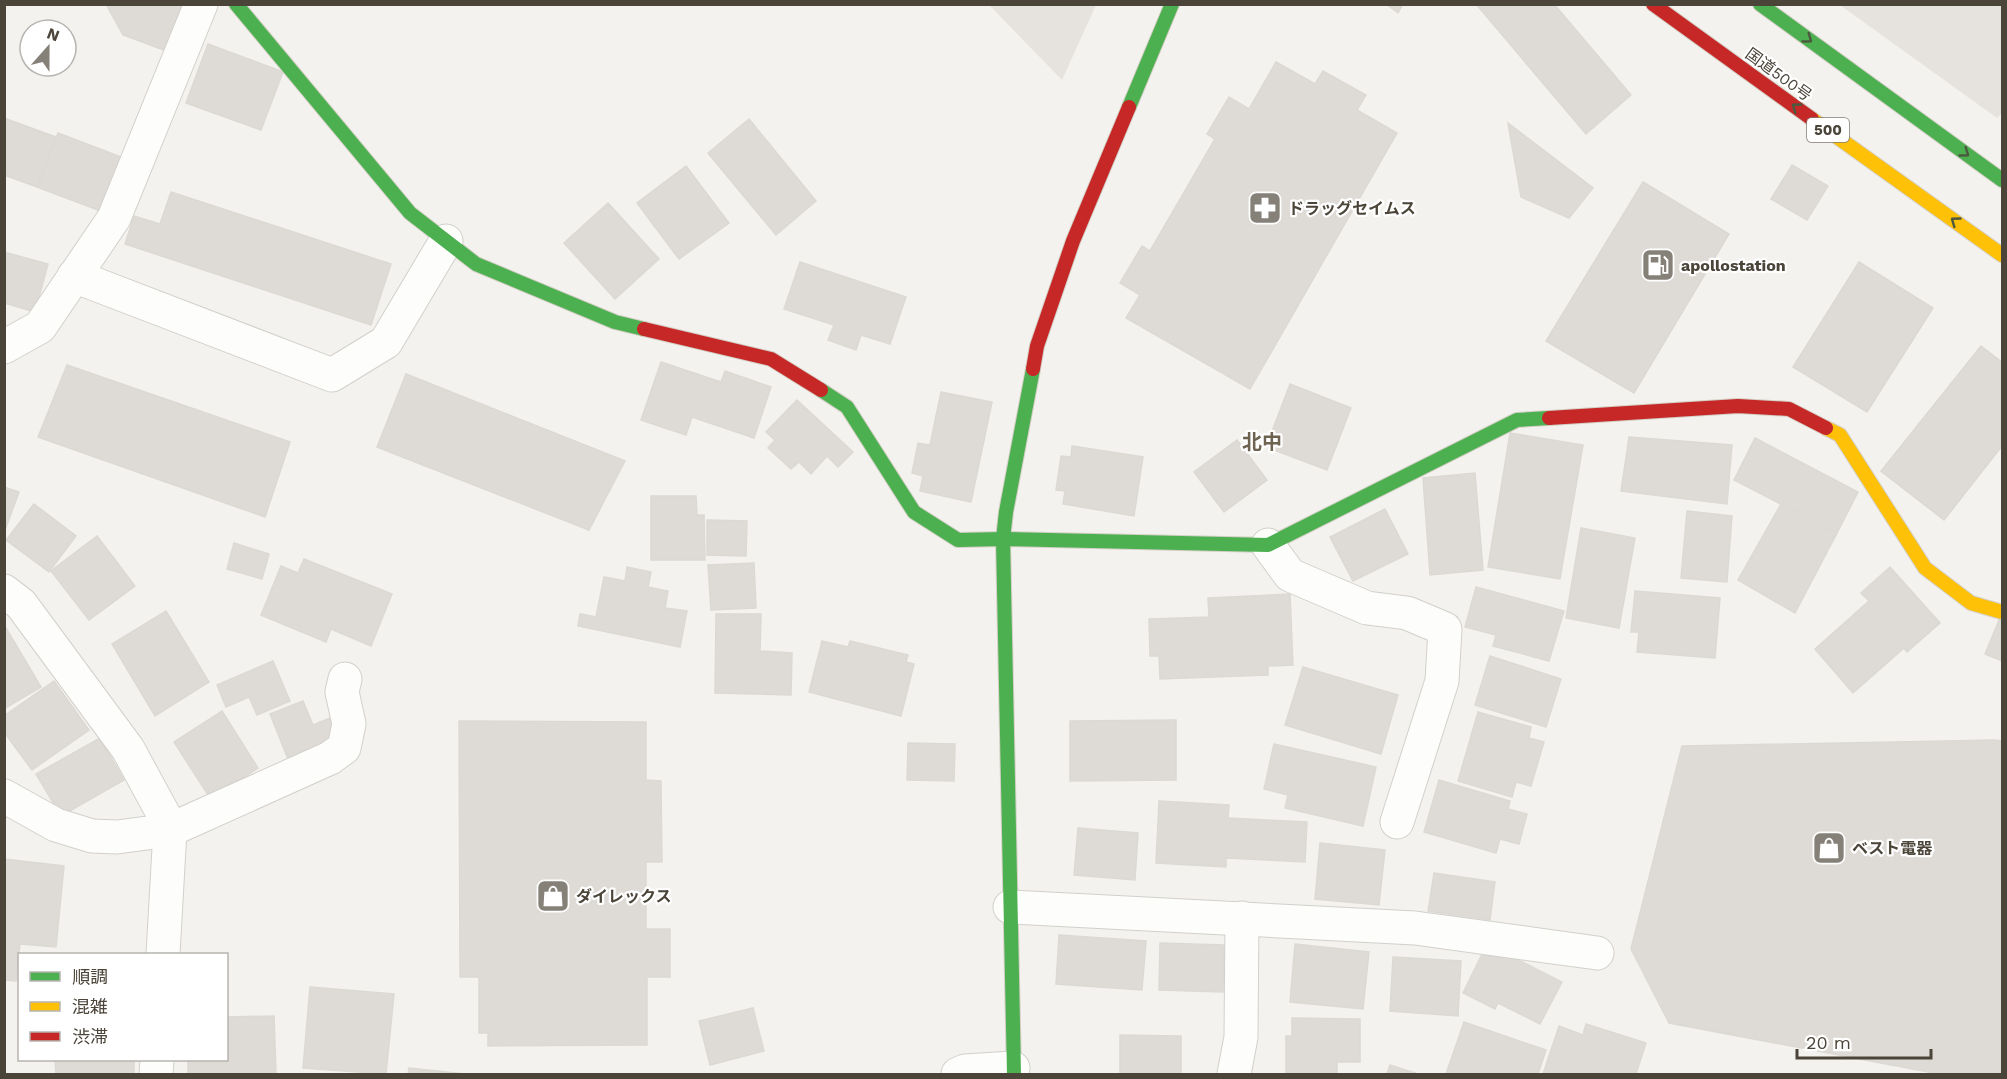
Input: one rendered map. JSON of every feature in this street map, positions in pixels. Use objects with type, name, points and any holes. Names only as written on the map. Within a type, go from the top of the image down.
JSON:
[{"type":"main road","points":[[236,4],[410,213],[476,264],[615,322],[771,359],[848,407],[914,512],[958,540],[1268,545],[1517,420],[1738,406],[1789,409],[1840,435],[1925,568],[1971,603],[2002,612]]},
{"type":"main road","points":[[1014,1071],[1003,539],[1006,512],[1037,346],[1073,240],[1172,4]]},
{"type":"main road","name":"国道500号","points":[[1653,4],[2002,255]]},
{"type":"main road","points":[[1760,4],[2002,180]]},
{"type":"street","points":[[4,347],[40,327],[114,218],[201,4]]},
{"type":"street","points":[[74,276],[332,375],[386,342],[446,241]]},
{"type":"street","points":[[1268,545],[1290,574],[1367,608],[1407,613],[1445,629],[1442,681],[1397,822]]},
{"type":"street","points":[[4,591],[21,604],[128,749],[165,817],[170,830],[163,953]]},
{"type":"street","points":[[4,796],[56,825],[92,836],[117,837],[170,830],[330,758],[344,748],[350,724],[342,692],[345,679]]},
{"type":"street","points":[[1010,907],[1415,928],[1597,953]]},
{"type":"street","points":[[1234,1074],[1241,1037],[1242,918]]},
{"type":"street","points":[[958,1074],[965,1071],[1014,1071]]},
{"type":"shaded area","points":[[989,5],[1096,5],[1062,80]]},
{"type":"shaded area","points":[[1840,5],[2002,5],[2002,113],[1997,118]]},
{"type":"building","points":[[106,4],[184,4],[169,52],[123,35]]},
{"type":"building","points":[[1386,4],[1403,4],[1398,13]]},
{"type":"building","points":[[1476,4],[1554,4],[1631,95],[1586,134]]},
{"type":"building","points":[[208,44],[283,72],[261,130],[186,103]]},
{"type":"building","points":[[1276,62],[1315,84],[1323,71],[1366,95],[1357,110],[1397,133],[1250,389],[1126,318],[1140,295],[1120,283],[1142,246],[1150,251],[1215,139],[1207,134],[1229,97],[1249,109]]},
{"type":"building","points":[[4,118],[56,137],[37,187],[4,175]]},
{"type":"building","points":[[749,119],[816,201],[776,235],[708,153]]},
{"type":"building","points":[[1508,123],[1593,188],[1569,218],[1521,197]]},
{"type":"building","points":[[58,133],[126,159],[106,213],[37,187]]},
{"type":"building","points":[[1792,165],[1828,186],[1807,220],[1771,199]]},
{"type":"building","points":[[686,166],[729,223],[679,259],[637,203]]},
{"type":"building","points":[[1643,182],[1729,234],[1634,393],[1546,341]]},
{"type":"building","points":[[171,192],[391,264],[371,325],[125,244],[134,216],[160,224]]},
{"type":"building","points":[[608,203],[659,259],[615,299],[564,243]]},
{"type":"building","points":[[4,252],[48,264],[35,312],[4,303]]},
{"type":"building","points":[[800,262],[906,297],[890,344],[861,335],[856,350],[828,340],[834,325],[784,309]]},
{"type":"building","points":[[1859,262],[1933,308],[1867,412],[1793,367]]},
{"type":"building","points":[[1981,346],[2002,362],[2002,446],[1944,520],[1881,471]]},
{"type":"building","points":[[661,362],[721,382],[725,371],[771,387],[754,438],[692,417],[686,435],[641,420]]},
{"type":"building","points":[[67,365],[290,442],[265,517],[38,437]]},
{"type":"building","points":[[406,374],[625,461],[589,530],[377,447]]},
{"type":"building","points":[[1290,384],[1351,408],[1327,470],[1266,447]]},
{"type":"building","points":[[941,392],[992,402],[971,502],[920,491],[923,476],[912,473],[918,443],[930,445]]},
{"type":"building","points":[[797,400],[853,452],[838,467],[827,456],[811,474],[799,462],[791,469],[768,448],[775,440],[766,432]]},
{"type":"building","points":[[1510,433],[1583,445],[1560,579],[1488,567]]},
{"type":"building","points":[[1629,437],[1732,445],[1727,504],[1621,491]]},
{"type":"building","points":[[1755,438],[1858,492],[1837,533],[1734,480]]},
{"type":"building","points":[[1237,440],[1267,480],[1224,512],[1194,472]]},
{"type":"building","points":[[1072,446],[1143,457],[1134,516],[1063,504],[1065,491],[1056,490],[1061,456],[1071,457]]},
{"type":"building","points":[[1475,473],[1483,570],[1430,575],[1423,478]]},
{"type":"building","points":[[4,487],[19,492],[4,533]]},
{"type":"building","points":[[651,496],[696,496],[697,515],[704,515],[705,560],[651,560]]},
{"type":"building","points":[[34,504],[76,536],[49,572],[6,540]]},
{"type":"building","points":[[1781,504],[1837,533],[1795,613],[1738,580]]},
{"type":"building","points":[[1385,509],[1408,554],[1353,581],[1330,537]]},
{"type":"building","points":[[1687,511],[1732,516],[1727,582],[1681,578]]},
{"type":"building","points":[[707,520],[747,521],[746,556],[707,555]]},
{"type":"building","points":[[1581,528],[1635,538],[1619,628],[1566,618]]},
{"type":"building","points":[[97,536],[135,586],[89,620],[51,571]]},
{"type":"building","points":[[234,543],[269,554],[262,579],[227,569]]},
{"type":"building","points":[[304,559],[392,594],[371,646],[331,629],[326,642],[261,615],[281,566],[298,573]]},
{"type":"building","points":[[754,563],[756,608],[711,610],[708,565]]},
{"type":"building","points":[[627,567],[651,572],[648,587],[668,591],[665,608],[687,611],[680,647],[578,626],[580,614],[596,617],[604,577],[625,581]]},
{"type":"building","points":[[1890,567],[1940,623],[1907,652],[1904,648],[1853,693],[1815,649],[1869,601],[1861,593]]},
{"type":"building","points":[[1476,587],[1564,611],[1549,661],[1493,646],[1496,635],[1465,627]]},
{"type":"building","points":[[1635,591],[1720,598],[1715,658],[1637,652],[1639,632],[1631,632]]},
{"type":"building","points":[[1290,594],[1293,665],[1268,666],[1268,675],[1160,679],[1159,656],[1150,656],[1149,619],[1209,617],[1208,598]]},
{"type":"building","points":[[166,611],[209,682],[155,716],[112,644]]},
{"type":"building","points":[[716,614],[761,614],[760,651],[792,653],[791,695],[715,693]]},
{"type":"building","points":[[1999,620],[2002,621],[2002,661],[1985,654]]},
{"type":"building","points":[[6,628],[41,687],[4,709],[4,629]]},
{"type":"building","points":[[822,641],[848,647],[850,641],[908,655],[906,662],[914,664],[901,716],[809,692]]},
{"type":"building","points":[[1490,656],[1561,679],[1546,727],[1475,705]]},
{"type":"building","points":[[273,661],[290,701],[257,715],[249,697],[226,707],[217,685]]},
{"type":"building","points":[[1303,667],[1398,695],[1381,754],[1285,725]]},
{"type":"building","points":[[54,681],[89,730],[32,770],[4,732],[4,716]]},
{"type":"building","points":[[303,701],[313,725],[330,718],[339,739],[288,759],[270,714]]},
{"type":"building","points":[[222,711],[258,768],[210,798],[174,742]]},
{"type":"building","points":[[1478,712],[1531,727],[1529,738],[1544,742],[1531,786],[1516,782],[1512,797],[1458,781]]},
{"type":"building","points":[[1176,720],[1176,780],[1070,781],[1070,721]]},
{"type":"building","name":"ダイレックス","points":[[459,721],[646,722],[646,780],[661,781],[662,862],[646,862],[646,929],[670,929],[670,977],[647,977],[647,1045],[488,1046],[488,1033],[479,1033],[479,977],[460,977]]},
{"type":"building","points":[[100,738],[124,780],[61,816],[36,774]]},
{"type":"building","name":"ベスト電器","points":[[2002,741],[2002,1074],[1939,1074],[1669,1023],[1631,949],[1682,746]]},
{"type":"building","points":[[908,743],[955,744],[954,781],[907,780]]},
{"type":"building","points":[[1274,744],[1376,767],[1363,826],[1285,808],[1288,795],[1264,789]]},
{"type":"building","points":[[1439,780],[1510,801],[1508,809],[1527,814],[1519,844],[1500,839],[1496,853],[1424,832]]},
{"type":"building","points":[[1159,801],[1229,805],[1228,818],[1307,822],[1305,862],[1226,858],[1226,867],[1156,863]]},
{"type":"building","points":[[1078,828],[1138,833],[1135,880],[1074,875]]},
{"type":"building","points":[[1320,843],[1385,850],[1379,905],[1315,899]]},
{"type":"building","points":[[4,859],[64,866],[56,947],[20,944],[16,981],[4,980]]},
{"type":"building","points":[[1434,873],[1495,882],[1490,920],[1428,911]]},
{"type":"building","points":[[1059,935],[1146,941],[1142,990],[1056,984]]},
{"type":"building","points":[[1160,943],[1224,945],[1223,992],[1159,990]]},
{"type":"building","points":[[1295,944],[1369,952],[1363,1009],[1290,1002]]},
{"type":"building","points":[[1487,944],[1562,982],[1540,1024],[1498,1003],[1495,1009],[1463,993]]},
{"type":"building","points":[[1393,957],[1461,961],[1458,1016],[1390,1011]]},
{"type":"building","points":[[310,987],[394,994],[386,1074],[303,1068]]},
{"type":"building","points":[[753,1008],[764,1051],[710,1065],[699,1021]]},
{"type":"building","points":[[274,1016],[276,1074],[188,1074],[188,1061],[228,1061],[228,1017]]},
{"type":"building","points":[[1292,1018],[1360,1019],[1360,1062],[1337,1062],[1337,1074],[1286,1074],[1286,1036],[1292,1036]]},
{"type":"building","points":[[1464,1022],[1546,1050],[1538,1074],[1446,1074]]},
{"type":"building","points":[[1586,1024],[1646,1043],[1636,1074],[1543,1074],[1559,1026],[1583,1035]]},
{"type":"building","points":[[1120,1035],[1181,1036],[1181,1074],[1120,1074]]},
{"type":"building","points":[[55,1061],[134,1061],[134,1074],[56,1074]]},
{"type":"building","points":[[1390,1065],[1418,1074],[1387,1074]]},
{"type":"building","points":[[409,1068],[465,1074],[408,1074]]},
{"type":"traffic: fast","points":[[236,4],[410,213],[476,264],[615,322],[644,329]]},
{"type":"traffic: fast","points":[[1129,107],[1172,4]]},
{"type":"traffic: fast","points":[[1760,4],[2002,180]]},
{"type":"traffic: fast","points":[[1014,1074],[1003,539],[1033,369]]},
{"type":"traffic: fast","points":[[821,390],[847,407],[914,512],[958,540],[1268,545],[1517,420],[1549,418]]},
{"type":"traffic: slow","points":[[1812,119],[2002,255]]},
{"type":"traffic: slow","points":[[1826,428],[1840,435],[1925,568],[1971,603],[2002,612]]},
{"type":"traffic: jam","points":[[1653,4],[1812,119]]},
{"type":"traffic: jam","points":[[1033,369],[1037,346],[1073,241],[1129,107]]},
{"type":"traffic: jam","points":[[644,329],[771,359],[821,390]]},
{"type":"traffic: jam","points":[[1549,418],[1738,406],[1789,409],[1826,428]]},
{"type":"place","name":"ドラッグセイムス","points":[[1265,208]]},
{"type":"place","name":"apollostation","points":[[1658,265]]},
{"type":"place","name":"ベスト電器","points":[[1829,848]]},
{"type":"place","name":"ダイレックス","points":[[553,896]]},
{"type":"district","name":"北中","points":[[1262,442]]}]
